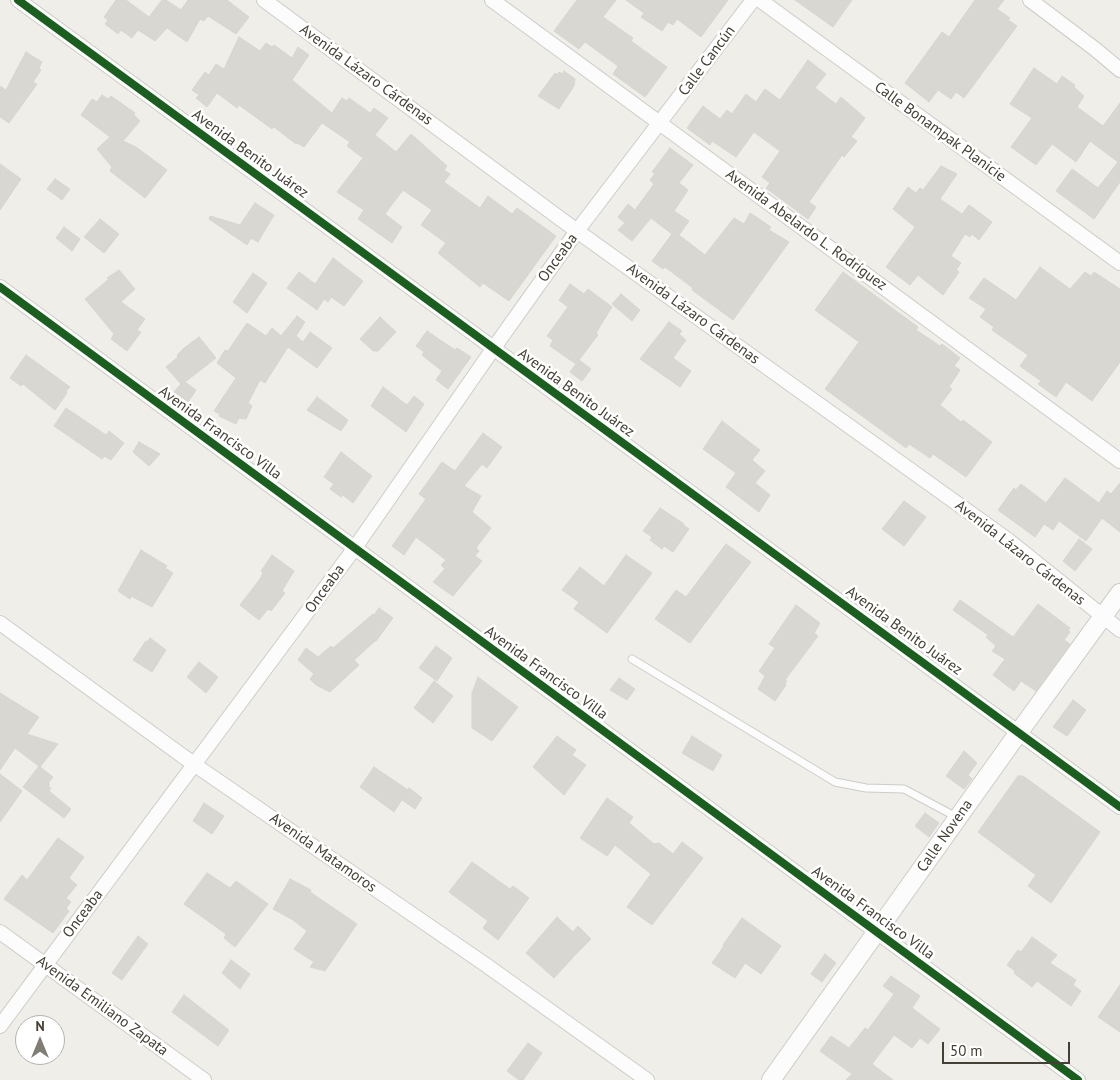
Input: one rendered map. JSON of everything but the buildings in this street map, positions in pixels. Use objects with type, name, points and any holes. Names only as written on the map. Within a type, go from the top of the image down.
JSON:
[{"type":"street","name":"Avenida Benito Juárez","points":[[18,0],[1120,807]]},
{"type":"street","name":"Avenida Lázaro Cárdenas","points":[[264,0],[577,231],[1008,540],[1120,630]]},
{"type":"street","name":"Avenida Abelardo L. Rodríguez","points":[[492,0],[1120,461]]},
{"type":"street","name":"Calle Cancún","points":[[660,122],[753,0]]},
{"type":"street","name":"Calle Bonampak Planicie","points":[[760,0],[1120,263]]},
{"type":"street","points":[[1030,0],[1120,70]]},
{"type":"street","name":"Onceaba","points":[[0,1026],[354,549],[577,231],[660,122]]},
{"type":"street","name":"Avenida Francisco Villa","points":[[0,288],[1078,1080]]},
{"type":"street","name":"Calle Novena","points":[[771,1080],[1120,593]]},
{"type":"street","name":"Avenida Matamoros","points":[[0,623],[195,765],[486,965],[646,1080]]},
{"type":"street","name":"Avenida Emiliano Zapata","points":[[0,932],[204,1080]]},
{"type":"lane","points":[[632,659],[835,782],[866,788],[904,789],[949,813],[956,820]]},
{"type":"cycle path","points":[[18,0],[1120,807]]},
{"type":"cycle path","points":[[0,287],[1078,1080]]}]
